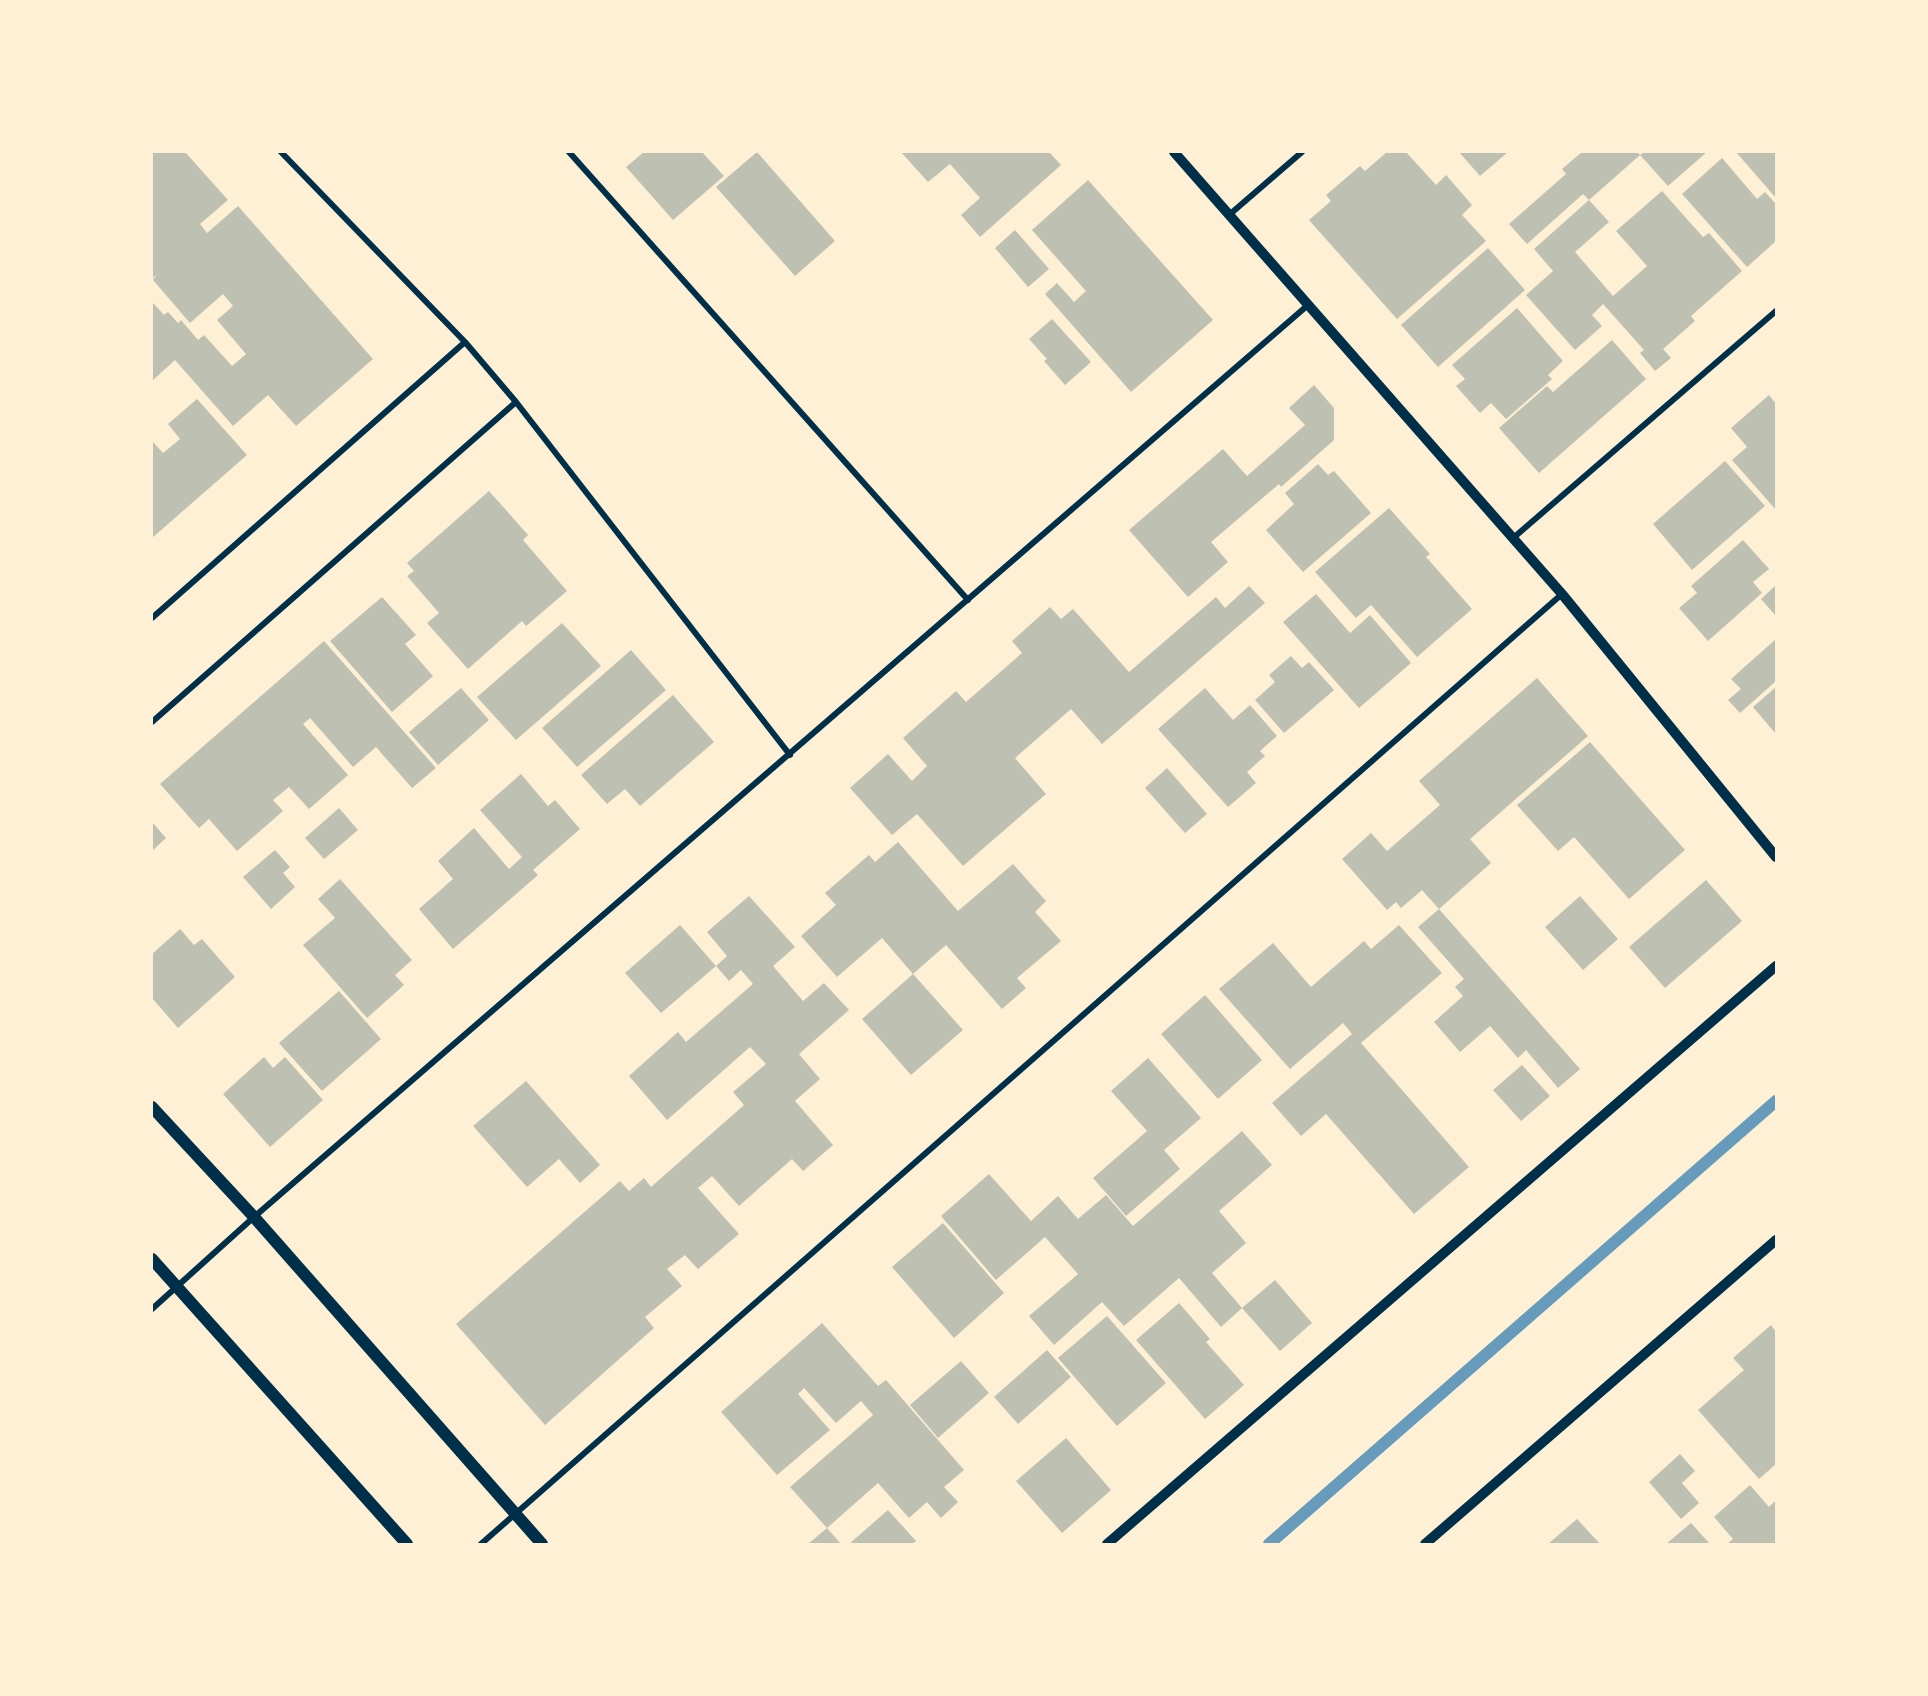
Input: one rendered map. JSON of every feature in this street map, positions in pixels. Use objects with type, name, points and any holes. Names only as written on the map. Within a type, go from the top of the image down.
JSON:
[{"type":"main road","points":[[152,1107],[254,1217],[542,1545]]},
{"type":"main road","points":[[152,1259],[407,1545]]},
{"type":"street","points":[[281,152],[465,342],[516,402],[790,756]]},
{"type":"street","points":[[569,152],[968,600]]},
{"type":"street","points":[[1174,152],[1562,594],[1776,857]]},
{"type":"street","points":[[1229,215],[1302,152]]},
{"type":"street","points":[[152,1309],[254,1217],[790,756],[1308,304]]},
{"type":"street","points":[[1512,538],[1776,311]]},
{"type":"street","points":[[152,618],[465,342]]},
{"type":"street","points":[[152,722],[516,402]]},
{"type":"street","points":[[481,1545],[1562,594]]},
{"type":"street","points":[[1107,1545],[1776,966]]},
{"type":"street","points":[[1425,1545],[1776,1240]]},
{"type":"building","points":[[152,152],[185,152],[228,200],[200,224],[207,233],[238,206],[373,359],[296,426],[268,395],[233,426],[175,360],[152,381],[153,303],[164,315],[168,312],[178,323],[181,320],[198,340],[204,335],[232,366],[246,354],[217,320],[233,306],[223,294],[190,323],[153,280],[157,274],[152,279]]},
{"type":"building","points":[[644,152],[702,152],[724,176],[673,220],[626,167]]},
{"type":"building","points":[[757,152],[835,241],[795,276],[716,187]]},
{"type":"building","points":[[901,152],[1049,152],[1061,165],[980,237],[961,215],[980,198],[950,164],[928,182]]},
{"type":"building","points":[[1387,152],[1406,152],[1436,185],[1446,175],[1472,205],[1462,215],[1486,241],[1397,319],[1309,220],[1331,201],[1326,195],[1360,166],[1365,171]]},
{"type":"building","points":[[1459,152],[1508,152],[1480,176]]},
{"type":"building","points":[[1582,152],[1637,152],[1640,155],[1589,200],[1583,194],[1527,244],[1509,224],[1566,174],[1562,169]]},
{"type":"building","points":[[1644,152],[1707,152],[1668,186],[1640,155]]},
{"type":"building","points":[[1736,152],[1776,152],[1776,198]]},
{"type":"building","points":[[1722,158],[1757,199],[1765,192],[1776,204],[1776,241],[1747,267],[1682,194]]},
{"type":"building","points":[[1088,180],[1213,320],[1131,392],[1045,294],[1057,283],[1074,302],[1086,291],[1032,230]]},
{"type":"building","points":[[1662,191],[1703,237],[1709,233],[1742,271],[1691,316],[1695,321],[1663,349],[1671,358],[1655,371],[1640,353],[1644,350],[1603,304],[1592,315],[1602,326],[1575,350],[1526,295],[1553,271],[1534,249],[1589,200],[1609,222],[1575,252],[1613,296],[1647,266],[1616,231]]},
{"type":"building","points":[[1015,230],[1049,269],[1028,287],[995,248]]},
{"type":"building","points":[[1488,248],[1525,290],[1438,367],[1401,325]]},
{"type":"building","points":[[1517,308],[1563,361],[1548,375],[1552,379],[1506,419],[1491,403],[1480,413],[1456,386],[1465,379],[1452,365]]},
{"type":"building","points":[[1052,319],[1091,362],[1065,385],[1044,361],[1047,359],[1029,339]]},
{"type":"building","points":[[1612,340],[1646,379],[1539,473],[1499,428],[1547,386],[1553,392]]},
{"type":"building","points":[[1314,385],[1334,408],[1334,440],[1281,487],[1279,484],[1211,542],[1228,562],[1188,597],[1129,530],[1223,449],[1247,476],[1305,425],[1289,408]]},
{"type":"building","points":[[1769,395],[1776,404],[1776,510],[1732,460],[1747,447],[1731,428]]},
{"type":"building","points":[[197,399],[247,455],[152,538],[152,441],[163,453],[180,439],[168,424]]},
{"type":"building","points":[[1725,461],[1765,506],[1692,570],[1653,524]]},
{"type":"building","points":[[1318,464],[1328,475],[1334,471],[1371,513],[1303,572],[1266,530],[1294,504],[1285,493]]},
{"type":"building","points":[[489,491],[528,535],[523,540],[567,591],[526,626],[522,621],[468,669],[427,623],[439,613],[407,576],[414,571],[407,563]]},
{"type":"building","points":[[1389,508],[1430,554],[1426,557],[1472,609],[1417,657],[1371,605],[1356,618],[1315,572]]},
{"type":"building","points":[[1743,540],[1769,569],[1753,582],[1762,593],[1708,641],[1679,608],[1697,593],[1691,586]]},
{"type":"building","points":[[1776,585],[1776,616],[1761,599]]},
{"type":"building","points":[[1249,586],[1265,603],[1102,744],[1071,709],[1015,758],[1046,794],[963,866],[917,814],[892,835],[850,788],[888,754],[912,781],[927,766],[903,738],[956,691],[966,702],[1022,653],[1012,641],[1050,607],[1061,619],[1073,609],[1129,672],[1216,597],[1225,608]]},
{"type":"building","points":[[1316,594],[1350,633],[1370,615],[1411,663],[1359,708],[1283,622]]},
{"type":"building","points":[[382,597],[416,635],[405,644],[433,676],[392,712],[330,641]]},
{"type":"building","points":[[562,623],[601,666],[516,740],[477,697]]},
{"type":"building","points":[[1776,639],[1776,681],[1740,713],[1728,700],[1741,689],[1731,679]]},
{"type":"building","points":[[324,641],[436,768],[412,788],[376,747],[353,767],[310,718],[303,724],[348,775],[309,809],[289,787],[273,800],[283,811],[237,851],[209,819],[199,828],[160,784]]},
{"type":"building","points":[[631,650],[666,690],[577,767],[542,728]]},
{"type":"building","points":[[1291,656],[1302,668],[1309,662],[1334,690],[1284,733],[1255,700],[1275,682],[1269,675]]},
{"type":"building","points":[[1537,678],[1588,736],[1470,839],[1491,863],[1439,909],[1422,890],[1401,908],[1396,902],[1387,910],[1342,859],[1371,833],[1387,851],[1440,805],[1419,781]]},
{"type":"building","points":[[1776,687],[1776,734],[1753,707]]},
{"type":"building","points":[[461,688],[489,720],[438,765],[409,732]]},
{"type":"building","points":[[1205,688],[1233,720],[1250,705],[1277,736],[1260,751],[1265,756],[1247,772],[1256,783],[1228,807],[1158,729]]},
{"type":"building","points":[[673,695],[714,742],[640,806],[625,789],[607,804],[581,775]]},
{"type":"building","points":[[1590,742],[1685,850],[1629,899],[1574,837],[1558,851],[1517,805]]},
{"type":"building","points":[[1167,768],[1207,814],[1185,833],[1145,788]]},
{"type":"building","points":[[521,774],[548,806],[555,800],[580,829],[533,870],[538,875],[453,949],[419,909],[453,879],[438,861],[474,828],[509,869],[522,857],[480,810]]},
{"type":"building","points":[[339,808],[358,830],[324,859],[305,838]]},
{"type":"building","points":[[152,822],[166,838],[152,851]]},
{"type":"building","points":[[898,842],[958,911],[1013,864],[1046,901],[1035,912],[1061,941],[1017,978],[1026,988],[1002,1009],[946,945],[913,974],[882,938],[837,977],[801,936],[836,905],[825,893],[869,855],[875,862]]},
{"type":"building","points":[[275,850],[290,867],[283,873],[295,887],[271,909],[243,877]]},
{"type":"building","points":[[340,879],[412,960],[395,975],[404,985],[367,1018],[303,945],[335,918],[318,899]]},
{"type":"building","points":[[1706,880],[1742,921],[1665,988],[1629,947]]},
{"type":"building","points":[[749,896],[795,947],[773,966],[803,1001],[824,983],[849,1010],[799,1054],[820,1079],[795,1101],[833,1145],[803,1171],[792,1159],[739,1206],[712,1176],[698,1188],[739,1234],[698,1269],[685,1255],[667,1269],[682,1286],[645,1317],[654,1328],[545,1425],[456,1324],[620,1181],[629,1191],[644,1178],[651,1187],[744,1105],[733,1092],[766,1064],[750,1047],[667,1120],[629,1076],[678,1032],[686,1042],[753,984],[741,970],[729,981],[716,966],[727,956],[707,932]]},
{"type":"building","points":[[1580,896],[1618,939],[1583,970],[1545,927]]},
{"type":"building","points":[[1439,909],[1580,1069],[1558,1088],[1526,1050],[1518,1058],[1490,1026],[1460,1052],[1434,1022],[1463,996],[1455,987],[1464,979],[1418,927]]},
{"type":"building","points":[[680,925],[716,966],[661,1013],[625,973]]},
{"type":"building","points":[[1399,925],[1442,973],[1361,1043],[1469,1167],[1414,1214],[1326,1114],[1301,1136],[1272,1103],[1352,1034],[1343,1023],[1290,1069],[1219,989],[1273,943],[1311,987],[1364,941],[1371,949]]},
{"type":"building","points":[[180,929],[194,945],[202,939],[235,977],[178,1028],[152,998],[152,954]]},
{"type":"building","points":[[913,974],[963,1030],[911,1075],[862,1019]]},
{"type":"building","points":[[339,991],[381,1039],[322,1091],[279,1043]]},
{"type":"building","points":[[1205,995],[1262,1060],[1218,1099],[1161,1034]]},
{"type":"building","points":[[264,1057],[273,1068],[285,1057],[323,1100],[270,1147],[223,1094]]},
{"type":"building","points":[[1148,1058],[1201,1118],[1164,1150],[1180,1169],[1126,1216],[1093,1178],[1147,1131],[1111,1091]]},
{"type":"building","points":[[1522,1065],[1550,1096],[1521,1121],[1493,1090]]},
{"type":"building","points":[[526,1081],[600,1165],[580,1183],[559,1159],[527,1187],[473,1126]]},
{"type":"building","points":[[1242,1131],[1272,1165],[1219,1211],[1246,1243],[1212,1273],[1242,1308],[1221,1327],[1179,1278],[1124,1326],[1102,1302],[1054,1345],[1029,1316],[1078,1274],[1045,1237],[996,1280],[941,1216],[989,1174],[1031,1221],[1058,1196],[1078,1219],[1106,1195],[1133,1226]]},
{"type":"building","points":[[943,1223],[1004,1293],[954,1338],[892,1267]]},
{"type":"building","points":[[1275,1280],[1312,1323],[1280,1351],[1242,1308]]},
{"type":"building","points":[[1179,1303],[1210,1339],[1206,1342],[1244,1385],[1205,1419],[1136,1340]]},
{"type":"building","points":[[1107,1316],[1166,1383],[1117,1426],[1058,1358]]},
{"type":"building","points":[[822,1323],[878,1386],[886,1380],[964,1470],[944,1487],[958,1502],[941,1518],[927,1502],[909,1518],[878,1483],[827,1528],[790,1487],[873,1415],[861,1401],[836,1423],[804,1388],[798,1394],[830,1430],[777,1475],[721,1412]]},
{"type":"building","points":[[1771,1325],[1776,1332],[1776,1464],[1759,1479],[1698,1410],[1744,1370],[1733,1358]]},
{"type":"building","points":[[1047,1350],[1071,1377],[1018,1424],[994,1397]]},
{"type":"building","points":[[961,1361],[989,1393],[938,1438],[910,1405]]},
{"type":"building","points":[[1066,1438],[1111,1490],[1062,1533],[1016,1481]]},
{"type":"building","points":[[1680,1454],[1695,1471],[1682,1483],[1699,1503],[1681,1519],[1649,1482]]},
{"type":"building","points":[[1750,1485],[1769,1507],[1776,1500],[1776,1544],[1727,1544],[1733,1539],[1714,1517]]},
{"type":"building","points":[[888,1510],[916,1541],[912,1544],[849,1544]]},
{"type":"building","points":[[1577,1519],[1600,1544],[1548,1544]]},
{"type":"building","points":[[1691,1523],[1710,1544],[1666,1544]]},
{"type":"building","points":[[827,1528],[841,1544],[808,1544]]},
{"type":"waterway","points":[[1269,1544],[1776,1101]]}]
